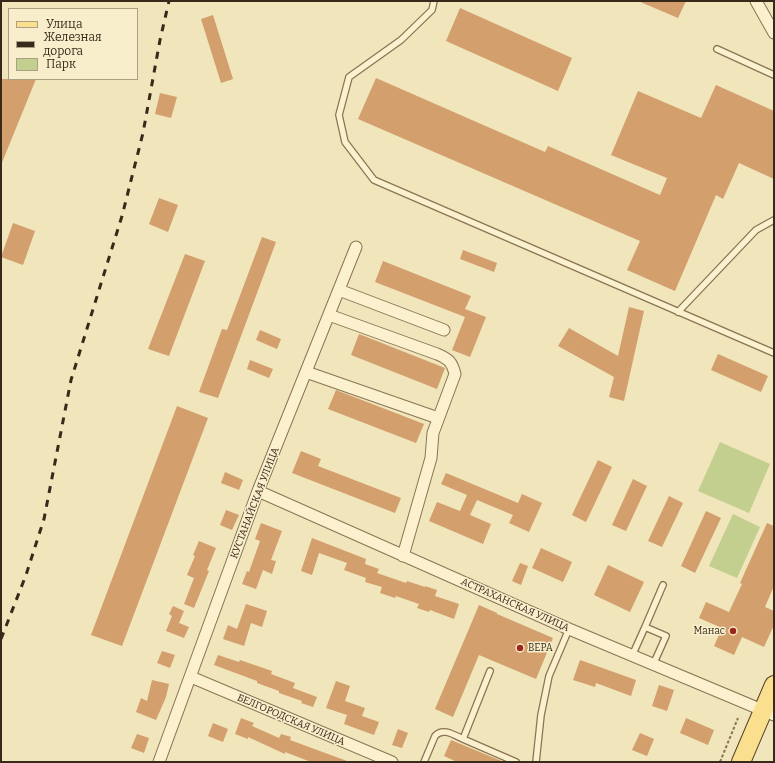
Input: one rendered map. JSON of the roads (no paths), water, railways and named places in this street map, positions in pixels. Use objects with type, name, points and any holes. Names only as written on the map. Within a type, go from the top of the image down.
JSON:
[{"type":"main road","points":[[741,762],[769,713],[774,685]]},
{"type":"street","points":[[756,1],[774,33]]},
{"type":"street","name":"КУСТАНАЙСКАЯ УЛИЦА","points":[[159,762],[258,491],[356,247]]},
{"type":"street","points":[[339,290],[444,330]]},
{"type":"street","points":[[329,315],[437,354],[447,359],[453,366],[455,374],[433,433],[431,458],[403,556]]},
{"type":"street","points":[[306,372],[438,418]]},
{"type":"street","name":"АСТРАХАНСКАЯ УЛИЦА","points":[[258,491],[569,629],[769,713]]},
{"type":"street","name":"БЕЛГОРОДСКАЯ УЛИЦА","points":[[191,677],[392,762]]},
{"type":"lane","points":[[434,1],[432,10],[401,40],[349,77],[339,114],[345,142],[374,180],[774,353]]},
{"type":"lane","points":[[717,49],[774,75]]},
{"type":"lane","points":[[678,312],[756,230],[774,220]]},
{"type":"lane","points":[[632,656],[663,585]]},
{"type":"lane","points":[[644,627],[666,636],[653,665]]},
{"type":"lane","points":[[536,762],[541,715],[549,676],[569,629]]},
{"type":"lane","points":[[463,740],[490,671]]},
{"type":"lane","points":[[424,762],[437,732],[444,731],[516,762]]},
{"type":"railway","points":[[1,639],[26,575],[44,519],[71,380],[122,216],[143,133],[160,40],[169,1]]},
{"type":"place","name":"Манас","points":[[733,631]]},
{"type":"place","name":"ВЕРА","points":[[520,648]]}]
